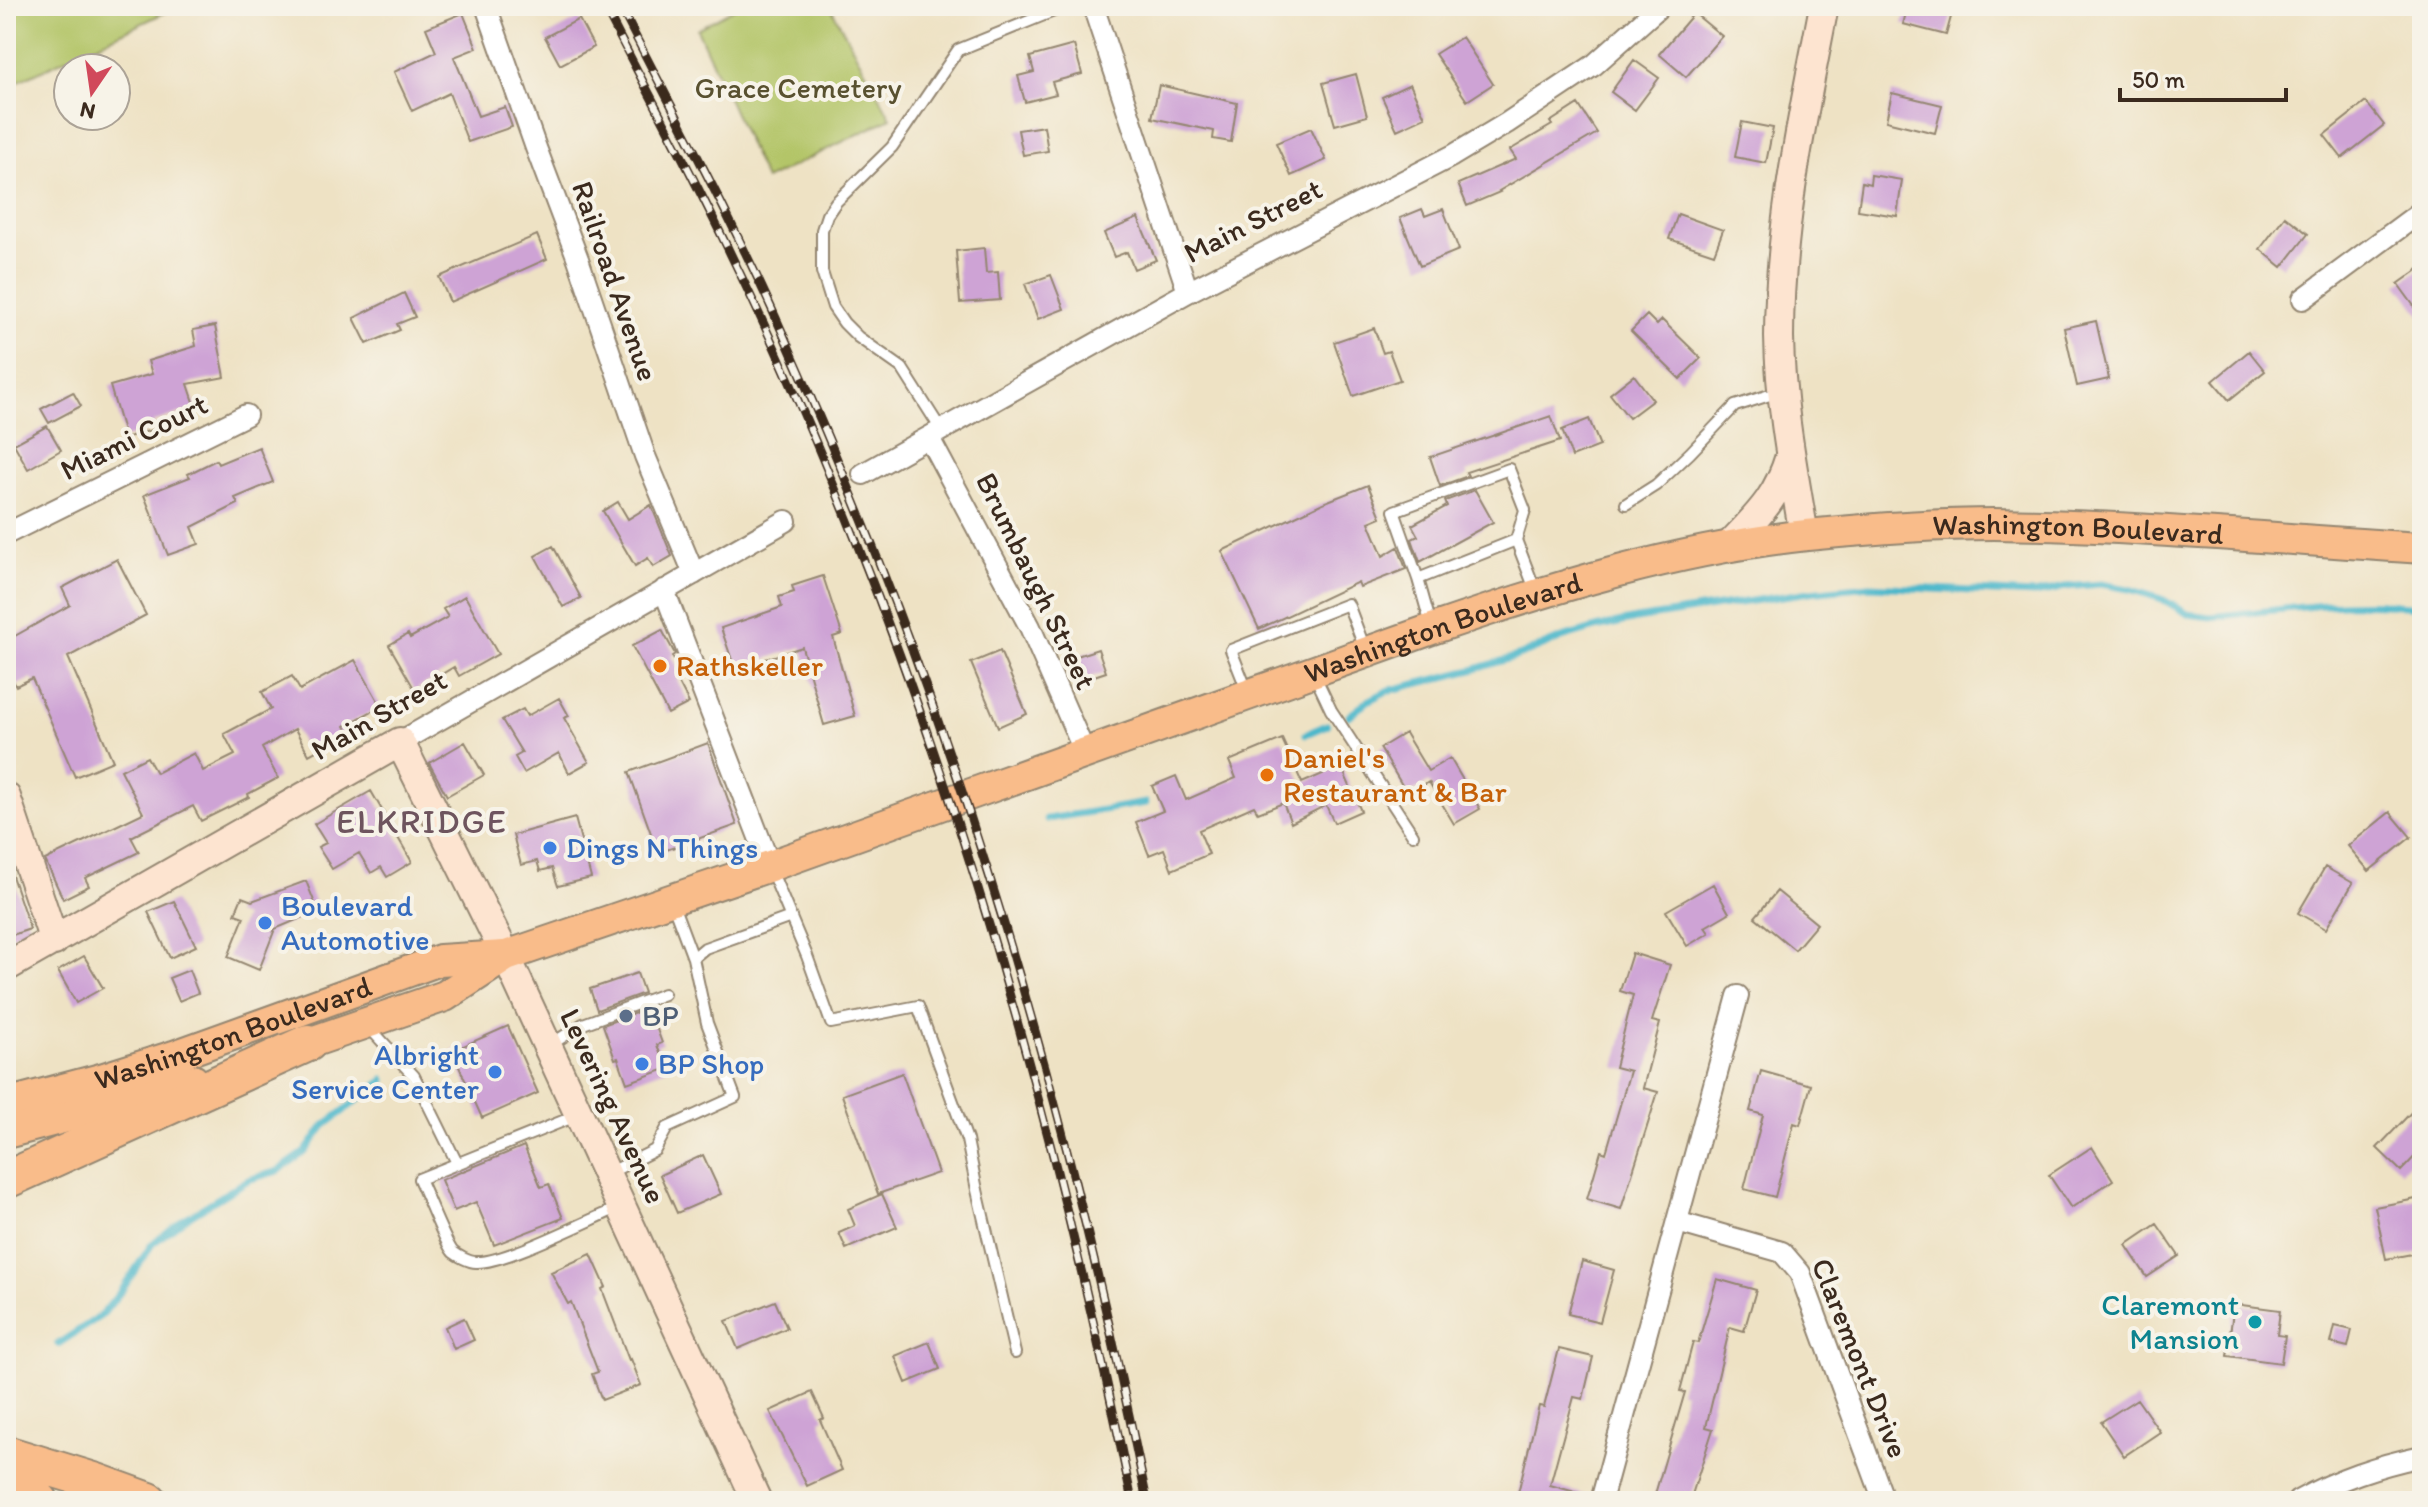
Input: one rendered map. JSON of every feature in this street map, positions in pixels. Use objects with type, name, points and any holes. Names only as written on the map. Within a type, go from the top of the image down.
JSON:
[{"type":"highway","points":[[6,1180],[308,1043]]},
{"type":"highway","points":[[6,1454],[149,1501]]},
{"type":"highway","points":[[6,1491],[40,1501]]},
{"type":"main road","name":"Washington Boulevard","points":[[6,1133],[131,1100],[366,1024],[445,996],[506,956],[770,866],[1432,629],[1536,594],[1629,568],[1804,535],[1991,524],[2422,548]]},
{"type":"main road","name":"Washington Boulevard","points":[[6,1104],[174,1056],[440,960],[506,956]]},
{"type":"street","name":"Railroad Avenue","points":[[486,6],[578,259],[636,432],[694,574]]},
{"type":"street","points":[[1093,6],[1188,292]]},
{"type":"street","name":"Main Street","points":[[863,474],[1188,292],[1452,156],[1594,65],[1660,6]]},
{"type":"street","points":[[1804,535],[1783,391],[1779,339],[1781,273],[1785,224],[1824,6]]},
{"type":"street","points":[[2303,299],[2422,211]]},
{"type":"street","name":"Miami Court","points":[[6,534],[246,415]]},
{"type":"street","name":"Brumbaugh Street","points":[[936,435],[1030,627],[1085,753]]},
{"type":"street","points":[[1728,547],[1769,503],[1783,480],[1791,455]]},
{"type":"street","name":"Main Street","points":[[6,967],[786,521]]},
{"type":"street","points":[[664,590],[770,866]]},
{"type":"street","name":"Levering Avenue","points":[[400,742],[506,956],[757,1501]]},
{"type":"street","points":[[6,797],[54,941]]},
{"type":"street","points":[[1601,1501],[1738,996]]},
{"type":"street","name":"Claremont Drive","points":[[1677,1222],[1782,1252],[1792,1261],[1800,1273],[1884,1501]]},
{"type":"street","points":[[2298,1501],[2333,1482],[2383,1464],[2422,1456]]},
{"type":"lane","points":[[936,435],[902,368],[858,337],[833,307],[822,272],[822,230],[836,202],[892,147],[958,50],[1066,6]]},
{"type":"lane","points":[[1626,504],[1656,485],[1735,406],[1783,391]]},
{"type":"lane","points":[[1432,629],[1394,511],[1509,469],[1525,510],[1516,540],[1536,594]]},
{"type":"lane","points":[[1418,579],[1516,540]]},
{"type":"lane","points":[[1249,695],[1231,650],[1348,604],[1367,653]]},
{"type":"lane","points":[[1313,672],[1331,710],[1413,835]]},
{"type":"lane","points":[[770,866],[831,1023],[918,1006],[967,1140],[1015,1353]]},
{"type":"lane","points":[[607,1174],[655,1150],[667,1128],[735,1097],[707,1023],[693,958],[671,900]]},
{"type":"lane","points":[[693,958],[705,948],[791,917]]},
{"type":"lane","points":[[548,1046],[583,1024],[664,994]]},
{"type":"lane","points":[[366,1024],[414,1076],[457,1163]]},
{"type":"lane","points":[[579,1114],[419,1179],[452,1251],[468,1260],[488,1261],[622,1206]]},
{"type":"green space","points":[[6,6],[179,6],[81,52],[52,52],[52,65],[6,87]]},
{"type":"green space","name":"Grace Cemetery","points":[[739,6],[830,6],[891,118],[765,180],[697,29]]},
{"type":"building","points":[[1908,6],[1954,6],[1946,35],[1903,24]]},
{"type":"building","points":[[463,13],[477,48],[454,57],[478,116],[505,107],[512,127],[468,142],[449,93],[412,111],[394,72],[436,52],[426,28]]},
{"type":"building","points":[[1694,13],[1722,36],[1686,77],[1659,54]]},
{"type":"building","points":[[579,19],[594,47],[560,65],[545,37]]},
{"type":"building","points":[[1462,37],[1493,84],[1467,101],[1435,54]]},
{"type":"building","points":[[1074,45],[1082,74],[1052,82],[1056,94],[1025,102],[1018,76],[1034,72],[1030,57]]},
{"type":"building","points":[[1634,60],[1659,78],[1635,110],[1611,92]]},
{"type":"building","points":[[1356,74],[1367,116],[1335,125],[1323,83]]},
{"type":"building","points":[[1410,84],[1425,117],[1397,130],[1382,97]]},
{"type":"building","points":[[1159,85],[1237,103],[1231,142],[1213,139],[1214,131],[1152,118]]},
{"type":"building","points":[[1892,93],[1942,105],[1935,133],[1886,121]]},
{"type":"building","points":[[2366,102],[2384,125],[2342,158],[2324,135]]},
{"type":"building","points":[[1578,104],[1597,133],[1500,192],[1467,206],[1458,184],[1516,159],[1510,150],[1552,125],[1550,122]]},
{"type":"building","points":[[1742,122],[1773,128],[1766,163],[1735,157]]},
{"type":"building","points":[[1044,126],[1048,151],[1023,155],[1018,130]]},
{"type":"building","points":[[1311,128],[1326,160],[1291,176],[1276,143]]},
{"type":"building","points":[[1871,175],[1902,180],[1897,216],[1858,210],[1862,182],[1870,184]]},
{"type":"building","points":[[1422,209],[1425,216],[1443,209],[1459,250],[1420,266],[1400,218]]},
{"type":"building","points":[[1678,214],[1723,230],[1714,254],[1669,239]]},
{"type":"building","points":[[2285,216],[2308,234],[2282,267],[2260,249]]},
{"type":"building","points":[[1138,218],[1156,260],[1134,269],[1127,252],[1114,257],[1104,233]]},
{"type":"building","points":[[537,235],[547,259],[450,302],[439,277]]},
{"type":"building","points":[[984,248],[986,273],[998,272],[1000,300],[960,303],[956,251]]},
{"type":"building","points":[[2422,267],[2422,317],[2398,284]]},
{"type":"building","points":[[1051,275],[1064,309],[1038,319],[1025,284]]},
{"type":"building","points":[[404,293],[415,317],[397,324],[400,330],[367,344],[354,318]]},
{"type":"building","points":[[1647,315],[1657,325],[1662,320],[1701,358],[1680,379],[1631,331]]},
{"type":"building","points":[[2096,321],[2109,379],[2077,386],[2064,328]]},
{"type":"building","points":[[215,326],[225,377],[188,384],[196,408],[153,422],[155,429],[125,438],[110,386],[152,374],[148,361],[196,346],[193,330]]},
{"type":"building","points":[[1374,328],[1383,353],[1389,351],[1400,380],[1353,396],[1334,342]]},
{"type":"building","points":[[2249,351],[2265,371],[2229,400],[2213,381]]},
{"type":"building","points":[[1634,375],[1653,400],[1629,418],[1610,394]]},
{"type":"building","points":[[73,392],[81,406],[49,423],[41,409]]},
{"type":"building","points":[[1551,416],[1560,441],[1466,472],[1468,476],[1440,486],[1430,457]]},
{"type":"building","points":[[1589,419],[1600,446],[1572,457],[1562,430]]},
{"type":"building","points":[[47,426],[61,450],[28,469],[14,444]]},
{"type":"building","points":[[259,447],[273,482],[235,498],[238,504],[192,527],[199,544],[168,555],[144,495],[190,477],[188,474],[216,460],[218,464]]},
{"type":"building","points":[[1368,485],[1381,517],[1369,522],[1383,556],[1398,547],[1406,569],[1360,587],[1358,582],[1259,629],[1222,551]]},
{"type":"building","points":[[1475,490],[1493,522],[1420,562],[1412,539],[1418,536],[1412,525],[1447,506],[1445,501]]},
{"type":"building","points":[[618,502],[628,519],[651,505],[672,556],[653,567],[648,558],[635,566],[603,511]]},
{"type":"building","points":[[553,546],[581,598],[563,607],[535,556]]},
{"type":"building","points":[[117,559],[146,615],[68,657],[113,761],[75,777],[32,678],[16,686],[6,668],[6,641],[70,605],[62,588]]},
{"type":"building","points":[[823,576],[842,634],[833,637],[855,716],[824,725],[802,647],[735,669],[721,628],[782,607],[779,597],[794,592],[792,586]]},
{"type":"building","points":[[465,596],[498,654],[459,676],[454,667],[415,690],[389,645],[408,634],[410,638],[448,617],[443,609]]},
{"type":"building","name":"Rathskeller","points":[[662,630],[675,654],[672,656],[683,677],[677,680],[689,703],[668,714],[632,646]]},
{"type":"building","points":[[1098,649],[1106,672],[1076,682],[1068,659]]},
{"type":"building","points":[[1000,651],[1027,714],[998,727],[971,663]]},
{"type":"building","points":[[355,660],[381,706],[345,726],[349,733],[309,755],[295,729],[262,748],[278,778],[248,794],[249,797],[201,821],[193,806],[131,837],[139,852],[85,878],[89,886],[63,899],[45,860],[143,813],[121,770],[147,757],[156,773],[194,753],[203,771],[235,755],[224,734],[271,709],[262,692],[292,676],[300,690]]},
{"type":"building","points":[[559,698],[569,716],[564,718],[589,762],[569,773],[559,753],[524,773],[515,757],[522,753],[502,720],[523,709],[527,716]]},
{"type":"building","points":[[1405,733],[1428,771],[1450,758],[1480,809],[1454,824],[1429,782],[1408,795],[1380,748]]},
{"type":"building","points":[[1282,739],[1302,783],[1341,766],[1361,811],[1334,823],[1326,805],[1291,823],[1283,803],[1258,813],[1254,806],[1199,830],[1209,854],[1172,870],[1164,849],[1149,855],[1136,822],[1163,811],[1152,786],[1176,776],[1186,800],[1236,778],[1229,761]]},
{"type":"building","points":[[465,742],[484,775],[447,796],[429,763]]},
{"type":"building","points":[[708,743],[737,825],[658,853],[629,772]]},
{"type":"building","points":[[371,791],[412,862],[387,877],[381,867],[371,873],[359,853],[332,869],[318,847],[326,843],[314,824]]},
{"type":"building","points":[[2390,812],[2411,837],[2369,871],[2348,846]]},
{"type":"building","name":"Dings N Things","points":[[575,818],[591,878],[558,886],[552,868],[540,871],[537,861],[521,865],[513,835]]},
{"type":"building","points":[[6,867],[9,867],[30,929],[6,937]]},
{"type":"building","points":[[2325,867],[2353,883],[2326,929],[2298,913]]},
{"type":"building","name":"Boulevard Automotive","points":[[306,881],[318,911],[275,929],[259,970],[228,957],[244,917],[235,914],[242,897],[252,901]]},
{"type":"building","points":[[1713,884],[1729,913],[1705,927],[1709,933],[1687,946],[1666,911]]},
{"type":"building","points":[[1777,891],[1817,924],[1795,950],[1755,917]]},
{"type":"building","points":[[174,901],[196,946],[170,958],[148,912]]},
{"type":"building","points":[[1632,953],[1670,965],[1652,1021],[1660,1023],[1643,1088],[1658,1092],[1621,1209],[1587,1199],[1601,1151],[1606,1153],[1630,1071],[1615,1067],[1633,995],[1620,991]]},
{"type":"building","points":[[84,956],[103,988],[76,1003],[58,971]]},
{"type":"building","points":[[189,970],[198,993],[179,1001],[169,978]]},
{"type":"building","points":[[637,973],[644,993],[597,1010],[590,989]]},
{"type":"building","points":[[649,1008],[662,1043],[657,1045],[666,1069],[627,1083],[603,1025]]},
{"type":"building","name":"Albright Service Center","points":[[508,1026],[538,1093],[482,1118],[452,1051]]},
{"type":"building","points":[[1761,1071],[1811,1085],[1800,1125],[1794,1123],[1775,1197],[1744,1189],[1763,1115],[1750,1111]]},
{"type":"building","points":[[902,1073],[938,1173],[878,1194],[842,1095]]},
{"type":"building","points":[[2422,1101],[2422,1149],[2401,1171],[2377,1148]]},
{"type":"building","points":[[524,1146],[541,1187],[549,1184],[563,1218],[494,1245],[476,1202],[454,1211],[441,1180]]},
{"type":"building","points":[[2092,1147],[2113,1180],[2071,1208],[2049,1175]]},
{"type":"building","points":[[703,1155],[721,1194],[677,1213],[660,1175]]},
{"type":"building","points":[[882,1194],[897,1227],[846,1249],[839,1233],[855,1226],[848,1209]]},
{"type":"building","points":[[2416,1199],[2422,1230],[2422,1252],[2386,1259],[2375,1207]]},
{"type":"building","points":[[2157,1224],[2179,1256],[2147,1277],[2126,1245]]},
{"type":"building","points":[[591,1254],[641,1385],[602,1400],[592,1374],[598,1372],[571,1302],[568,1304],[551,1272]]},
{"type":"building","points":[[1582,1261],[1614,1270],[1600,1322],[1568,1314]]},
{"type":"building","points":[[1717,1279],[1756,1290],[1744,1331],[1730,1327],[1706,1427],[1713,1429],[1690,1501],[1653,1501],[1685,1392],[1680,1391],[1693,1342],[1698,1343]]},
{"type":"building","points":[[775,1301],[787,1328],[738,1349],[726,1321]]},
{"type":"building","name":"Claremont Mansion","points":[[2234,1304],[2280,1310],[2277,1335],[2285,1336],[2281,1363],[2227,1356]]},
{"type":"building","points":[[464,1318],[474,1340],[454,1349],[445,1327]]},
{"type":"building","points":[[2335,1326],[2352,1330],[2348,1347],[2331,1343]]},
{"type":"building","points":[[929,1342],[940,1369],[906,1383],[895,1356]]},
{"type":"building","points":[[1559,1349],[1593,1357],[1583,1399],[1574,1397],[1550,1485],[1586,1495],[1585,1501],[1516,1501],[1539,1406],[1544,1407]]},
{"type":"building","points":[[812,1392],[824,1418],[820,1420],[842,1470],[807,1486],[770,1411]]},
{"type":"building","points":[[2137,1399],[2160,1432],[2124,1456],[2101,1422]]},
{"type":"waterway","points":[[1349,716],[1387,691],[1472,670],[1596,628],[1809,592],[1870,586],[2035,594],[2065,587],[2101,584],[2162,599],[2188,614],[2210,617],[2343,604],[2422,608]]},
{"type":"waterway","points":[[1306,734],[1327,725]]},
{"type":"waterway","points":[[1047,819],[1146,803]]},
{"type":"waterway","points":[[58,1344],[102,1315],[152,1244],[183,1220],[248,1180],[278,1171],[305,1152],[324,1126],[384,1080]]},
{"type":"railway","points":[[604,6],[765,326],[827,469],[901,658],[942,776],[1015,1015],[1078,1257],[1132,1501]]},
{"type":"railway","points":[[620,6],[768,300],[836,455],[911,646],[983,856],[1046,1069],[1100,1284],[1147,1501]]},
{"type":"place","name":"Rathskeller","points":[[660,666]]},
{"type":"place","name":"Daniel's Restaurant & Bar","points":[[1267,775]]},
{"type":"place","name":"Dings N Things","points":[[550,848]]},
{"type":"place","name":"Boulevard Automotive","points":[[265,923]]},
{"type":"place","name":"BP","points":[[626,1016]]},
{"type":"place","name":"BP Shop","points":[[642,1064]]},
{"type":"place","name":"Albright Service Center","points":[[495,1072]]},
{"type":"place","name":"Claremont Mansion","points":[[2255,1322]]},
{"type":"district","name":"ELKRIDGE","points":[[422,821]]}]
